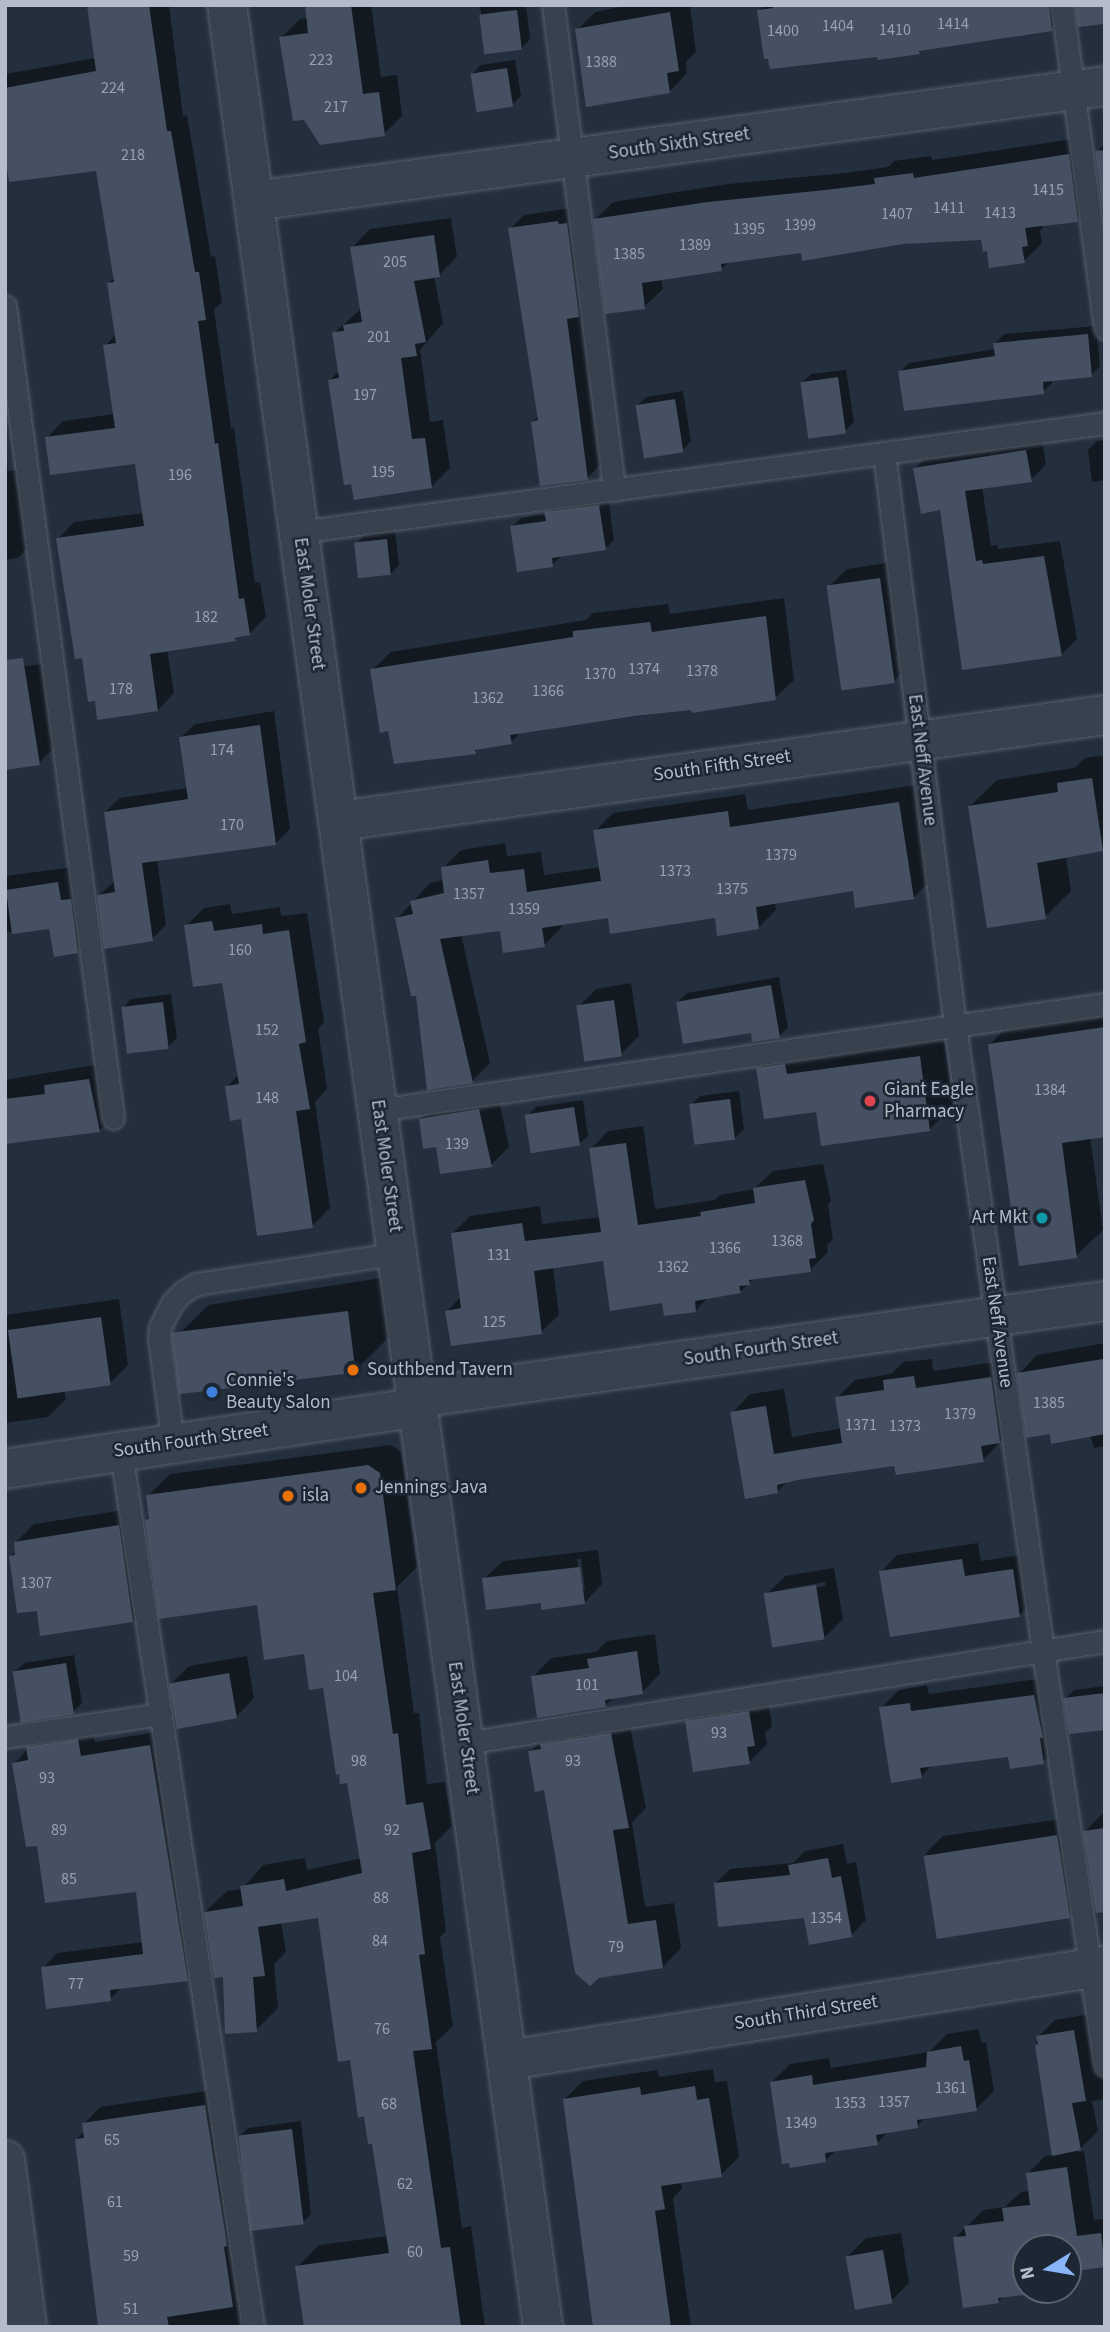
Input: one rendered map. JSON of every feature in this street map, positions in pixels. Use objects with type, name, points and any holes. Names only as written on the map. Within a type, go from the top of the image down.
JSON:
[{"type":"street","name":"East Moler Street","points":[[227,5],[543,2327]]},
{"type":"street","name":"South Sixth Street","points":[[254,201],[1090,89]]},
{"type":"street","name":"South Fifth Street","points":[[339,821],[1105,715]]},
{"type":"street","name":"South Fourth Street","points":[[5,1469],[418,1403],[1105,1301]]},
{"type":"street","name":"South Third Street","points":[[508,2060],[1098,1968]]},
{"type":"street","points":[[5,2160],[27,2327]]},
{"type":"lane","points":[[554,5],[614,490]]},
{"type":"lane","points":[[1062,5],[1090,89],[1105,328]]},
{"type":"lane","points":[[5,306],[113,1118]]},
{"type":"lane","points":[[299,532],[1105,424]]},
{"type":"lane","name":"East Neff Avenue","points":[[884,453],[955,1026],[1043,1651],[1098,1968],[1105,2064]]},
{"type":"lane","points":[[378,1110],[1105,1004]]},
{"type":"lane","points":[[173,1444],[159,1338],[160,1327],[173,1302],[184,1292],[196,1284],[398,1254]]},
{"type":"lane","points":[[121,1452],[253,2327]]},
{"type":"lane","points":[[465,1743],[1105,1641]]},
{"type":"lane","points":[[5,1737],[161,1714]]},
{"type":"building","points":[[87,5],[149,5],[167,131],[171,131],[195,272],[199,272],[206,320],[198,321],[215,444],[218,443],[239,599],[244,598],[250,635],[235,638],[236,641],[150,654],[158,711],[97,720],[95,701],[88,702],[82,658],[75,659],[56,538],[144,526],[135,464],[50,475],[45,437],[115,428],[103,345],[116,343],[107,283],[114,282],[96,171],[9,182],[5,154],[5,88],[96,71]]},
{"type":"building","points":[[305,5],[351,5],[363,94],[379,92],[385,136],[320,145],[304,120],[293,121],[279,37],[308,33]]},
{"type":"building","points":[[773,5],[1049,5],[1052,31],[919,51],[920,54],[878,60],[877,57],[770,69],[768,59],[764,59],[757,10],[773,8]]},
{"type":"building","points":[[1075,5],[1103,5],[1104,24],[1078,27]]},
{"type":"building","points":[[517,10],[522,50],[484,54],[479,15]]},
{"type":"building","points":[[670,12],[679,71],[667,73],[670,93],[586,107],[575,29]]},
{"type":"building","points":[[507,68],[513,107],[477,112],[470,74]]},
{"type":"building","points":[[1105,150],[1105,219],[1104,219],[1095,151]]},
{"type":"building","points":[[1069,154],[1078,222],[1025,228],[1028,246],[1022,247],[1025,263],[989,268],[987,251],[983,252],[981,240],[903,244],[802,261],[801,253],[721,264],[722,271],[642,283],[645,309],[605,314],[593,219],[708,202],[875,184],[874,178],[913,173],[914,178]]},
{"type":"building","points":[[558,221],[559,224],[567,223],[579,317],[567,319],[588,480],[540,486],[531,422],[538,420],[508,228]]},
{"type":"building","points":[[434,235],[440,277],[414,281],[426,342],[415,344],[417,356],[401,358],[412,439],[425,438],[432,488],[354,500],[351,484],[344,485],[328,380],[339,378],[332,332],[344,331],[343,325],[362,322],[350,247]]},
{"type":"building","points":[[1088,334],[1092,377],[1043,382],[1044,394],[904,411],[898,371],[995,356],[993,343]]},
{"type":"building","points":[[838,377],[846,433],[808,439],[800,382]]},
{"type":"building","points":[[675,399],[683,452],[644,459],[635,405]]},
{"type":"building","points":[[1026,450],[1032,482],[965,491],[976,561],[982,560],[983,564],[1044,556],[1062,656],[962,670],[940,510],[921,514],[913,468]]},
{"type":"building","points":[[599,505],[606,550],[552,558],[553,567],[517,572],[510,526],[546,521],[544,512]]},
{"type":"building","points":[[387,539],[391,575],[358,578],[354,542]]},
{"type":"building","points":[[880,578],[895,683],[841,690],[827,586]]},
{"type":"building","points":[[766,616],[776,700],[692,713],[691,710],[636,716],[510,735],[512,744],[475,750],[476,754],[394,764],[388,731],[380,733],[370,669],[573,637],[573,631],[650,622],[652,632]]},
{"type":"building","points":[[23,658],[40,765],[5,770],[5,660]]},
{"type":"building","points":[[260,725],[276,845],[142,863],[153,941],[104,949],[97,895],[115,892],[104,812],[188,799],[179,737]]},
{"type":"building","points":[[1092,778],[1103,851],[1037,863],[1046,919],[987,928],[968,806],[1058,792],[1057,783]]},
{"type":"building","points":[[899,802],[914,899],[855,908],[853,891],[756,907],[759,929],[717,936],[715,918],[610,934],[608,918],[542,928],[545,947],[503,953],[500,931],[440,939],[473,1083],[427,1090],[416,996],[411,996],[395,918],[413,914],[410,901],[444,893],[441,867],[488,860],[490,873],[524,869],[527,892],[601,881],[593,830],[728,811],[730,827]]},
{"type":"building","points":[[58,882],[61,900],[71,899],[78,953],[54,957],[49,929],[12,934],[6,890]]},
{"type":"building","points":[[212,921],[214,931],[262,924],[263,934],[289,930],[306,1042],[299,1044],[310,1109],[296,1111],[313,1228],[257,1236],[241,1119],[230,1121],[225,1086],[239,1084],[222,983],[193,987],[184,925]]},
{"type":"building","points":[[771,985],[780,1038],[752,1042],[751,1033],[683,1044],[676,1002]]},
{"type":"building","points":[[614,1000],[622,1056],[584,1062],[576,1005]]},
{"type":"building","points":[[163,1002],[169,1049],[127,1054],[121,1007]]},
{"type":"building","points":[[1105,1027],[1105,1137],[1062,1143],[1077,1258],[1019,1266],[988,1044]]},
{"type":"building","name":"Giant Eagle Pharmacy","points":[[920,1056],[930,1131],[821,1146],[816,1112],[764,1119],[756,1068],[785,1064],[787,1074]]},
{"type":"building","points":[[89,1079],[100,1132],[5,1144],[5,1099],[45,1094],[44,1085]]},
{"type":"building","points":[[730,1099],[735,1140],[694,1145],[689,1104]]},
{"type":"building","points":[[574,1107],[580,1146],[531,1153],[525,1115]]},
{"type":"building","points":[[479,1109],[492,1167],[440,1174],[436,1147],[423,1149],[419,1119]]},
{"type":"building","points":[[626,1143],[638,1225],[701,1216],[700,1212],[755,1203],[753,1188],[805,1180],[814,1220],[811,1224],[816,1258],[809,1259],[811,1272],[749,1280],[750,1285],[739,1286],[741,1293],[695,1301],[696,1312],[664,1316],[662,1303],[610,1311],[603,1261],[534,1271],[542,1334],[451,1346],[445,1311],[461,1308],[451,1233],[522,1223],[525,1241],[601,1232],[589,1148]]},
{"type":"building","points":[[348,1311],[356,1373],[179,1394],[171,1333]]},
{"type":"building","points":[[101,1317],[111,1385],[18,1398],[8,1330]]},
{"type":"building","points":[[1103,1359],[1105,1434],[1051,1444],[1050,1434],[1026,1438],[1017,1373]]},
{"type":"building","points":[[914,1376],[916,1388],[991,1377],[1000,1443],[981,1446],[984,1462],[896,1475],[894,1466],[797,1480],[777,1485],[778,1493],[745,1499],[730,1412],[766,1406],[774,1454],[842,1443],[835,1397],[884,1390],[883,1380]]},
{"type":"building","points":[[368,1465],[380,1473],[396,1590],[373,1593],[393,1734],[398,1733],[406,1805],[423,1802],[431,1849],[412,1853],[425,1954],[419,1955],[432,2049],[413,2051],[441,2248],[450,2247],[461,2327],[304,2327],[295,2266],[389,2253],[372,2144],[368,2144],[364,2116],[358,2118],[350,2060],[338,2062],[318,1918],[258,1927],[265,1976],[253,1977],[257,2032],[225,2034],[223,1977],[214,1978],[204,1912],[243,1906],[240,1886],[284,1879],[286,1891],[362,1873],[347,1783],[340,1784],[339,1774],[336,1775],[323,1688],[309,1690],[304,1654],[264,1660],[257,1605],[159,1619],[145,1520],[149,1519],[146,1495]]},
{"type":"building","points":[[119,1525],[133,1622],[40,1636],[37,1611],[17,1613],[9,1556],[15,1555],[14,1542]]},
{"type":"building","points":[[962,1559],[965,1576],[1013,1569],[1020,1617],[890,1637],[879,1571]]},
{"type":"building","points":[[580,1567],[585,1604],[541,1610],[541,1603],[486,1610],[482,1578]]},
{"type":"building","points":[[816,1585],[825,1639],[772,1648],[764,1593]]},
{"type":"building","points":[[637,1651],[643,1694],[605,1700],[606,1707],[537,1718],[531,1676],[589,1668],[587,1659]]},
{"type":"building","points":[[66,1663],[74,1714],[21,1723],[13,1671]]},
{"type":"building","points":[[229,1673],[237,1718],[177,1729],[169,1684]]},
{"type":"building","points":[[1105,1693],[1105,1730],[1069,1734],[1063,1698]]},
{"type":"building","points":[[1034,1695],[1043,1738],[1040,1738],[1044,1764],[1010,1769],[1008,1757],[920,1768],[922,1778],[891,1783],[879,1707],[910,1703],[911,1711]]},
{"type":"building","points":[[749,1711],[755,1746],[747,1747],[750,1764],[693,1772],[685,1721]]},
{"type":"building","points":[[611,1733],[629,1828],[613,1830],[628,1924],[656,1920],[663,1968],[599,1978],[590,1986],[575,1973],[544,1790],[535,1792],[528,1751],[541,1749],[540,1744]]},
{"type":"building","points":[[78,1739],[81,1756],[150,1745],[188,1981],[110,1990],[111,2001],[46,2009],[41,1967],[143,1954],[136,1892],[45,1903],[37,1846],[26,1847],[12,1763],[28,1760],[26,1747]]},
{"type":"building","points":[[1105,1828],[1105,1912],[1096,1913],[1083,1831]]},
{"type":"building","points":[[1057,1835],[1070,1918],[937,1939],[924,1856]]},
{"type":"building","points":[[828,1858],[832,1878],[841,1876],[852,1937],[809,1945],[804,1918],[718,1927],[714,1883],[790,1875],[788,1865]]},
{"type":"building","points":[[1074,2030],[1086,2101],[1072,2103],[1081,2150],[1052,2156],[1035,2045],[1038,2044],[1036,2036]]},
{"type":"building","points":[[961,2046],[964,2061],[969,2060],[977,2111],[917,2120],[918,2128],[876,2135],[878,2145],[825,2153],[826,2162],[790,2168],[789,2163],[782,2164],[770,2082],[812,2075],[813,2085],[926,2067],[927,2052]]},
{"type":"building","points":[[695,2086],[697,2100],[709,2098],[722,2177],[661,2186],[665,2209],[655,2211],[671,2327],[593,2327],[563,2099],[640,2087],[641,2095]]},
{"type":"building","points":[[205,2105],[227,2246],[224,2247],[233,2307],[167,2317],[169,2327],[98,2327],[75,2139],[84,2138],[82,2123]]},
{"type":"building","points":[[292,2129],[304,2224],[250,2231],[238,2136]]},
{"type":"building","points":[[1067,2167],[1077,2234],[1012,2234],[1012,2296],[998,2298],[999,2303],[963,2308],[953,2237],[966,2236],[964,2226],[1004,2221],[1002,2208],[1030,2205],[1026,2173]]},
{"type":"building","points":[[1101,2233],[1105,2267],[1082,2270],[1082,2235]]},
{"type":"building","points":[[883,2250],[892,2303],[855,2310],[846,2257]]},
{"type":"place","name":"Giant Eagle Pharmacy","points":[[870,1101]]},
{"type":"place","name":"Art Mkt","points":[[1042,1218]]},
{"type":"place","name":"Southbend Tavern","points":[[353,1370]]},
{"type":"place","name":"Connie's Beauty Salon","points":[[212,1392]]},
{"type":"place","name":"Jennings Java","points":[[361,1488]]},
{"type":"place","name":"isla","points":[[288,1496]]}]
